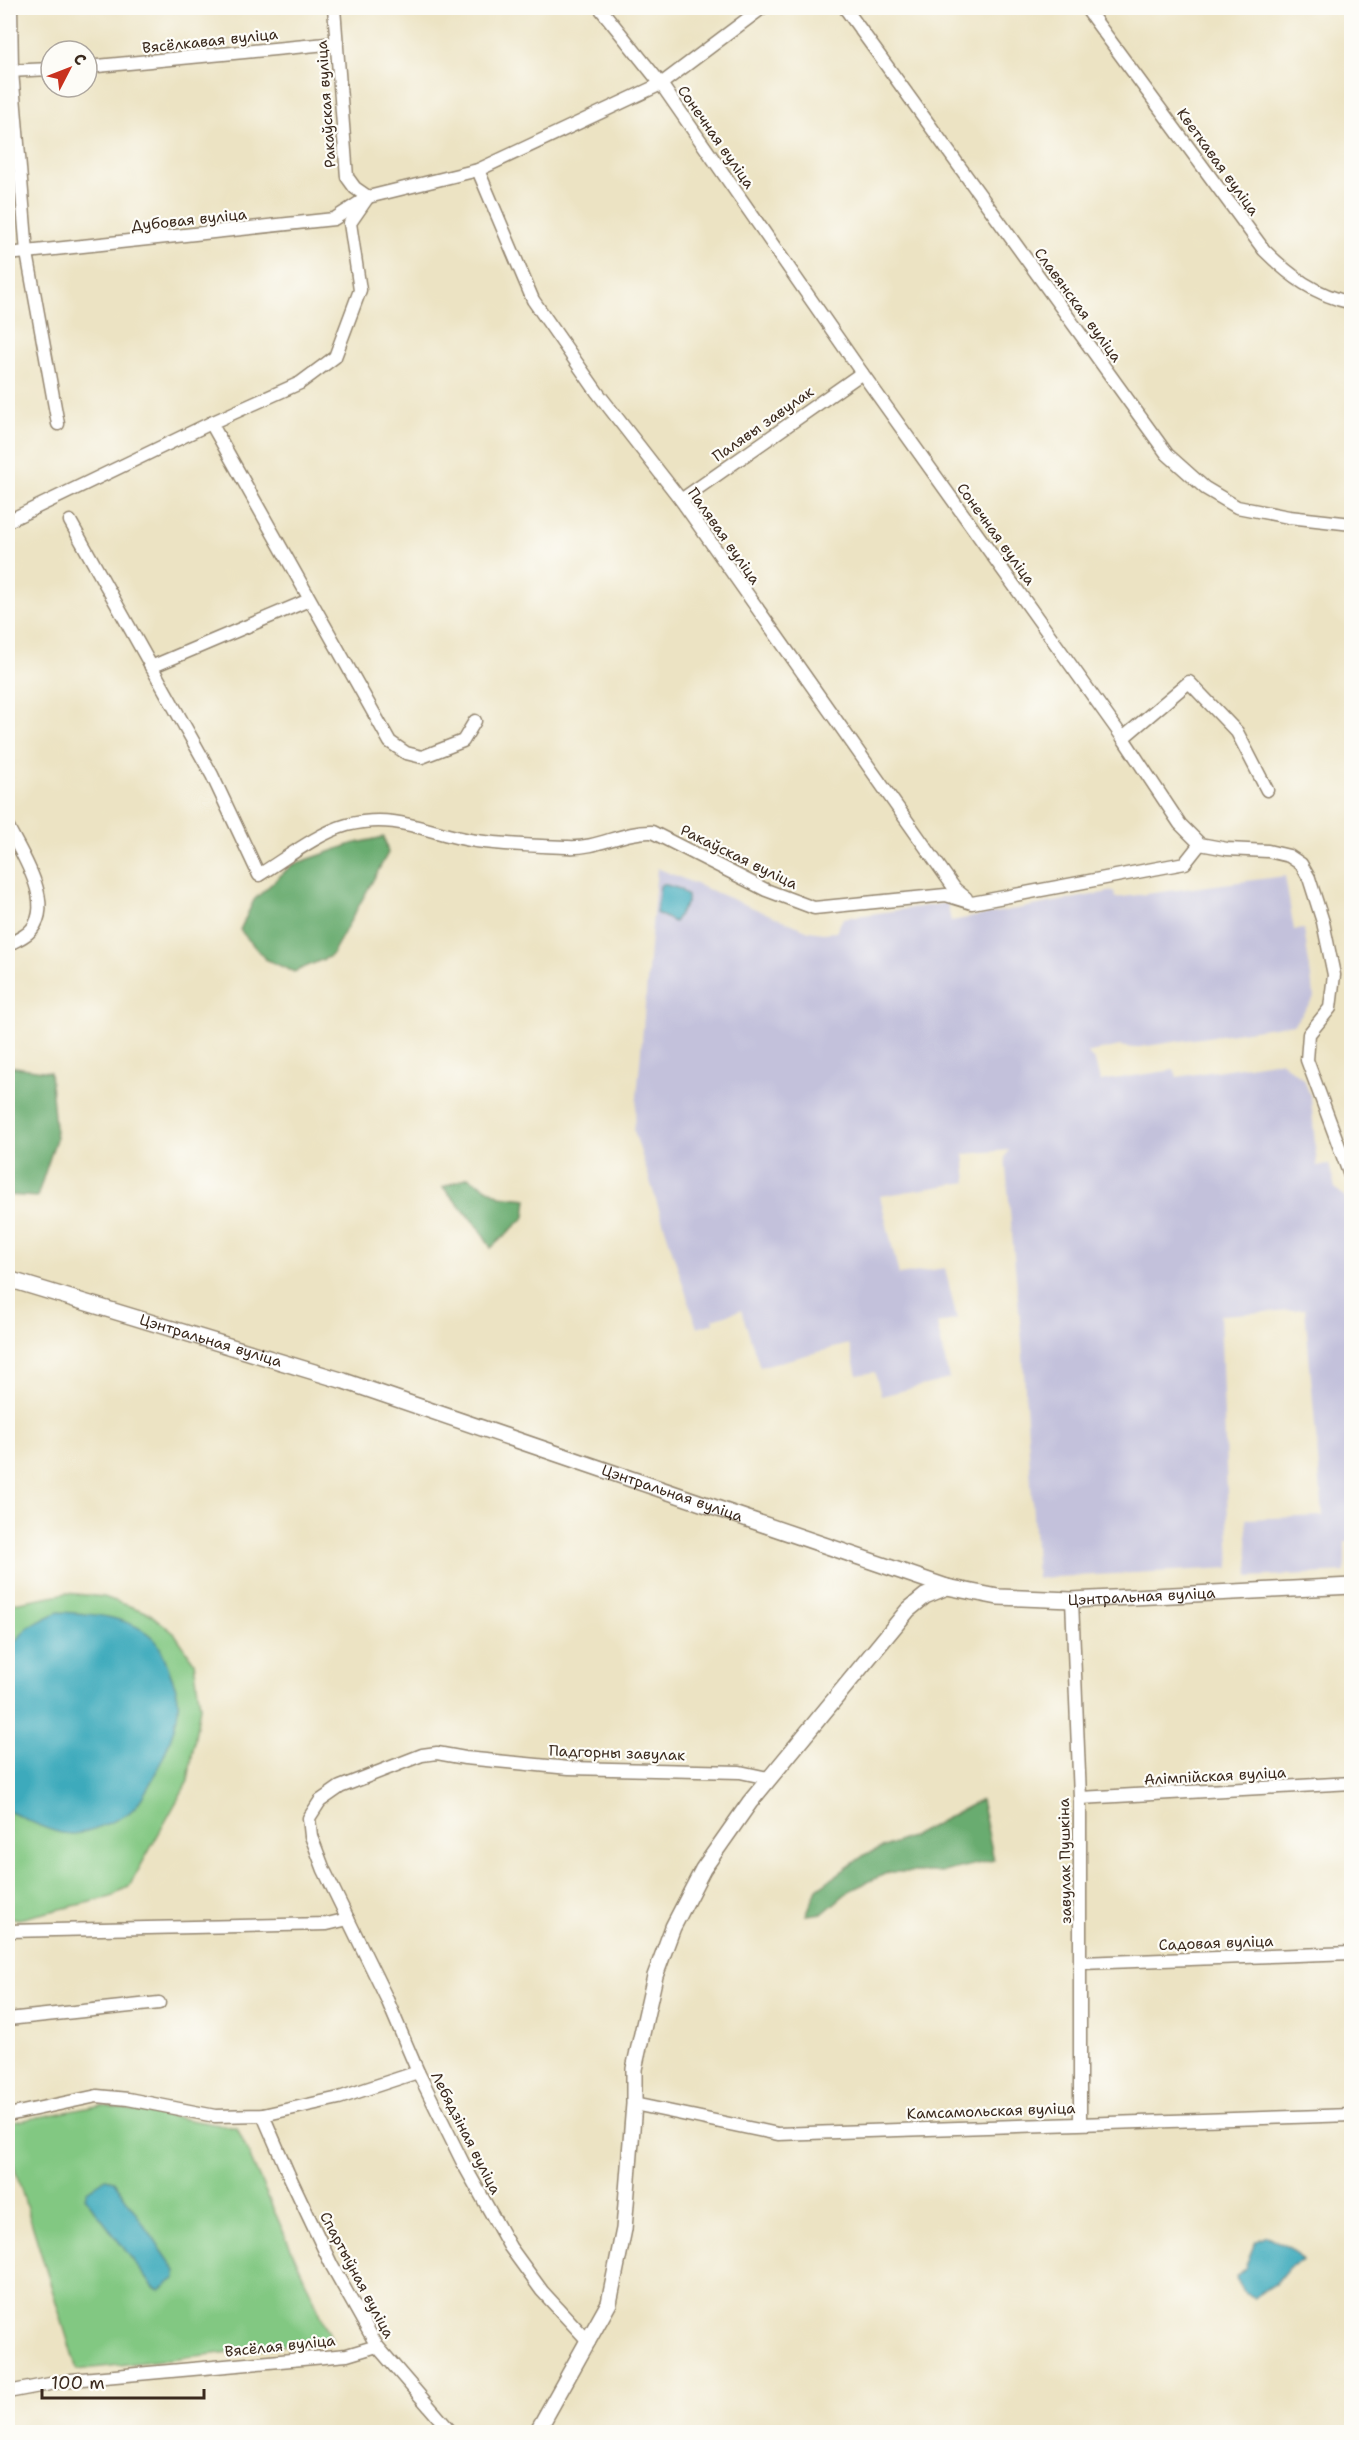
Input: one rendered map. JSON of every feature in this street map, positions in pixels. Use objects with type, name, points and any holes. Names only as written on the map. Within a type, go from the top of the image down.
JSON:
[{"type":"street","points":[[11,8],[10,71],[27,253],[58,424]]},
{"type":"street","name":"Ракаўская вуліца","points":[[334,8],[347,177],[355,188],[368,197]]},
{"type":"street","name":"Сонечная вуліца","points":[[600,8],[661,84],[862,374],[1123,738],[1180,824],[1200,844]]},
{"type":"street","name":"Дубовая вуліца","points":[[8,254],[334,219],[368,197],[478,170],[661,84],[762,8]]},
{"type":"street","name":"Славянская вуліца","points":[[845,8],[1167,454],[1204,488],[1237,507],[1290,517],[1352,524]]},
{"type":"street","name":"Кветкавая вуліца","points":[[1086,8],[1264,250],[1285,271],[1306,286],[1333,299],[1352,303]]},
{"type":"street","name":"Вясёлкавая вуліца","points":[[99,66],[337,43]]},
{"type":"street","points":[[10,71],[39,70]]},
{"type":"street","name":"Палявая вуліца","points":[[478,170],[534,300],[597,392],[681,500],[955,889],[972,903]]},
{"type":"street","points":[[8,521],[211,423],[300,383],[335,357],[360,290],[350,223],[368,197]]},
{"type":"street","name":"Палявы завулак","points":[[681,500],[862,374]]},
{"type":"street","points":[[211,423],[390,742],[406,753],[422,757],[463,741],[475,721]]},
{"type":"street","points":[[70,521],[151,667],[309,600]]},
{"type":"street","name":"Ракаўская вуліца","points":[[151,667],[212,775],[260,875],[326,834],[346,825],[397,821],[475,841],[571,848],[596,845],[637,831],[652,832],[766,890],[814,908],[946,895],[972,903]]},
{"type":"street","points":[[1123,738],[1189,682],[1237,732],[1267,789]]},
{"type":"street","points":[[8,827],[27,863],[40,895],[39,916],[29,932],[8,945]]},
{"type":"street","points":[[972,903],[1185,863],[1200,844],[1227,849],[1268,851],[1289,856],[1301,864],[1309,878],[1323,922],[1334,975],[1330,1008],[1309,1034],[1306,1047],[1307,1060],[1352,1181]]},
{"type":"street","name":"Цэнтральная вуліца","points":[[8,1279],[344,1381],[947,1587],[998,1597],[1072,1600],[1352,1586]]},
{"type":"street","points":[[537,2433],[609,2303],[624,2229],[634,2104],[634,2070],[655,1976],[673,1927],[703,1869],[768,1778],[909,1610],[926,1596],[947,1587]]},
{"type":"street","name":"завулак Пушкіна","points":[[1072,1600],[1080,1798],[1080,2123]]},
{"type":"street","name":"Лебядзіная вуліца","points":[[465,1758],[437,1752],[422,1755],[340,1787],[320,1801],[309,1818],[311,1836],[324,1870],[464,2165],[510,2247],[543,2291],[589,2342]]},
{"type":"street","name":"Падгорны завулак","points":[[465,1758],[568,1768],[740,1772],[768,1778]]},
{"type":"street","name":"Алімпійская вуліца","points":[[1080,1798],[1352,1783]]},
{"type":"street","points":[[8,1930],[327,1924],[348,1919]]},
{"type":"street","name":"Садовая вуліца","points":[[1081,1963],[1352,1953]]},
{"type":"street","points":[[8,2019],[159,2003]]},
{"type":"street","points":[[8,2115],[97,2096],[129,2098],[215,2116],[263,2115],[339,2098],[418,2072]]},
{"type":"street","name":"Камсамольская вуліца","points":[[634,2104],[778,2134],[1352,2115]]},
{"type":"street","name":"Спартыўная вуліца","points":[[263,2115],[332,2266],[377,2346],[451,2433]]},
{"type":"street","name":"Вясёлая вуліца","points":[[8,2392],[71,2380],[347,2355],[377,2346]]},
{"type":"shaded area","points":[[657,868],[809,931],[823,933],[836,932],[843,918],[947,903],[951,921],[1114,891],[1115,898],[1285,876],[1294,930],[1304,929],[1314,998],[1294,1024],[1133,1048],[1120,1046],[1087,1053],[1095,1061],[1100,1081],[1174,1070],[1177,1077],[1280,1061],[1304,1079],[1311,1099],[1317,1166],[1329,1164],[1335,1188],[1345,1197],[1351,1220],[1352,1542],[1345,1542],[1345,1572],[1249,1577],[1246,1519],[1323,1516],[1305,1309],[1220,1315],[1230,1568],[1037,1578],[1022,1342],[1005,1157],[1009,1150],[964,1154],[967,1182],[880,1196],[899,1275],[945,1268],[957,1319],[937,1324],[949,1379],[881,1396],[875,1372],[857,1375],[849,1344],[760,1367],[741,1310],[713,1319],[713,1323],[697,1328],[634,1131]]},
{"type":"green space","points":[[384,837],[388,853],[331,956],[294,972],[265,959],[240,930],[254,900],[292,865],[352,844]]},
{"type":"green space","points":[[8,1066],[50,1072],[56,1139],[37,1197],[8,1195]]},
{"type":"green space","points":[[468,1177],[500,1196],[527,1199],[525,1217],[491,1248],[480,1229],[443,1187]]},
{"type":"green space","points":[[67,1593],[104,1597],[149,1613],[175,1634],[194,1662],[200,1706],[188,1781],[130,1885],[111,1897],[19,1919],[8,1917],[8,1604]]},
{"type":"green space","points":[[981,1800],[994,1860],[943,1872],[889,1872],[849,1891],[823,1913],[806,1915],[817,1889],[866,1854],[913,1836]]},
{"type":"green space","points":[[102,2105],[237,2128],[332,2340],[77,2370],[8,2147],[8,2123]]},
{"type":"water","points":[[663,884],[680,889],[687,896],[687,903],[674,922],[656,913],[660,886]]},
{"type":"water","points":[[58,1612],[109,1617],[144,1631],[161,1649],[178,1698],[178,1709],[170,1740],[156,1774],[132,1810],[112,1822],[72,1834],[48,1829],[8,1811],[9,1649],[28,1627]]},
{"type":"water","points":[[106,2178],[113,2180],[176,2271],[176,2278],[160,2290],[154,2288],[85,2197],[87,2191]]},
{"type":"water","points":[[1267,2236],[1295,2251],[1303,2260],[1289,2267],[1275,2284],[1254,2297],[1244,2293],[1236,2276],[1245,2268],[1255,2242]]}]
